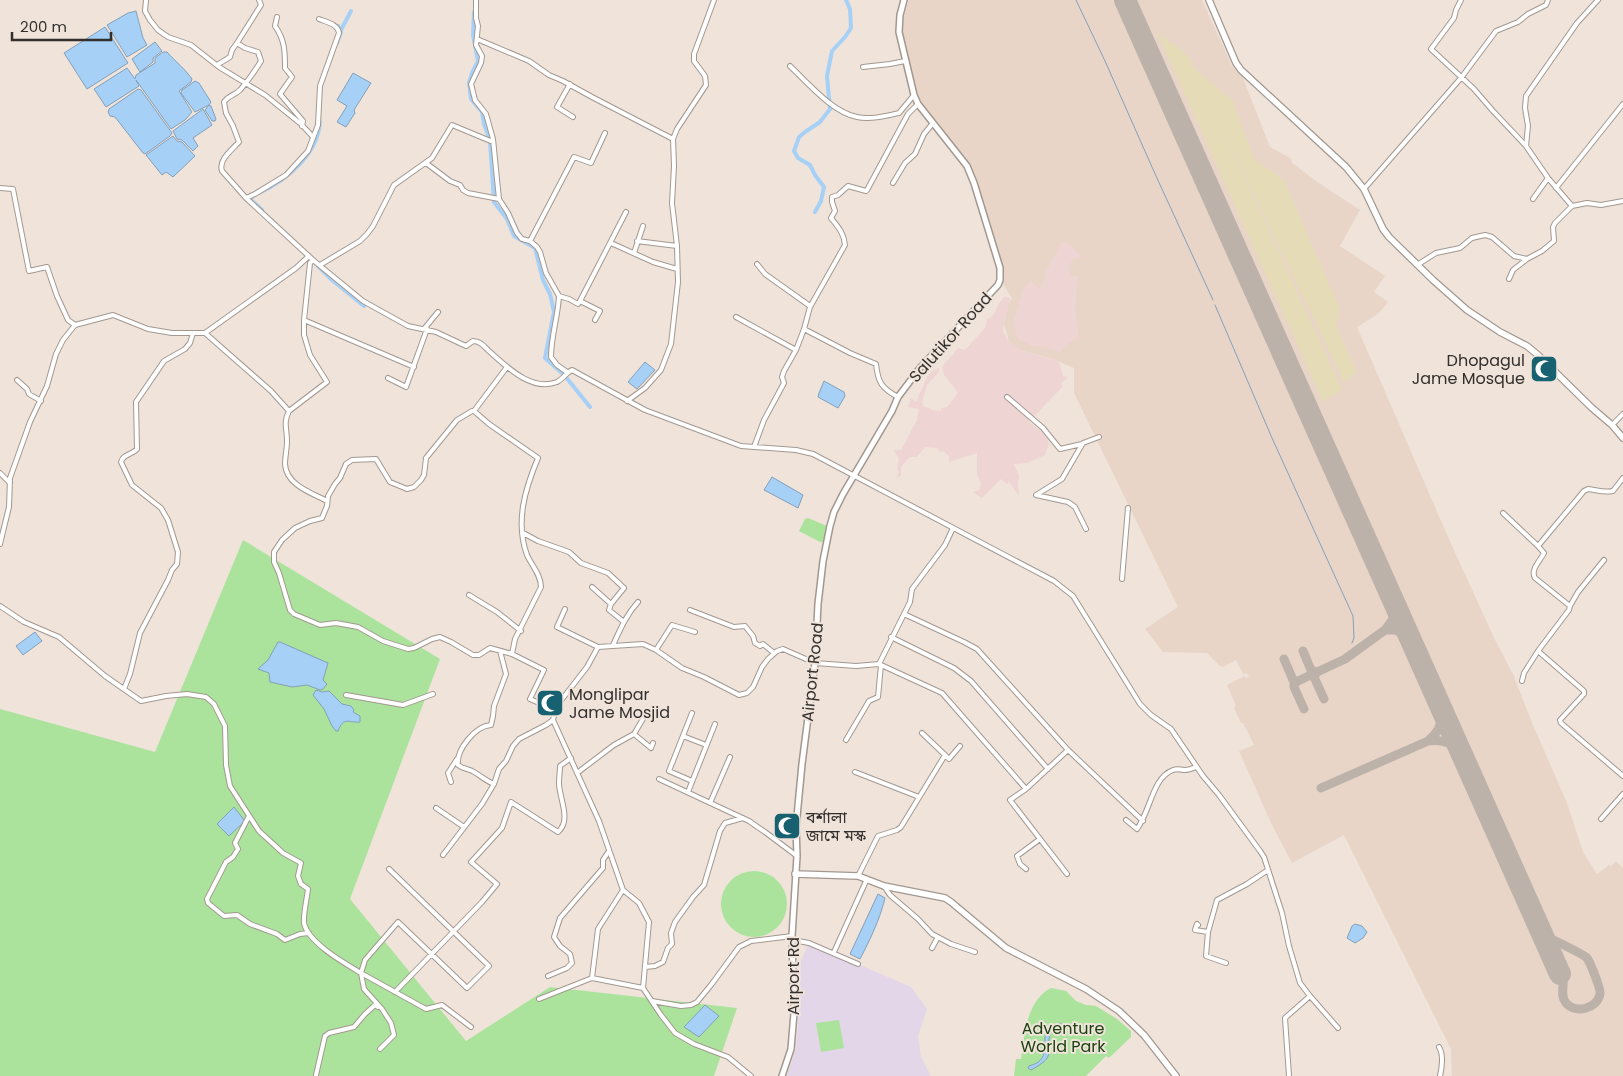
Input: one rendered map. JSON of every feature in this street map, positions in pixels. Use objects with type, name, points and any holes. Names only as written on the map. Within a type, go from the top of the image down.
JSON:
[{"type":"highway","points":[[1209,0],[1236,63],[1346,167],[1364,189],[1389,237],[1467,310],[1500,332],[1527,346],[1538,355],[1612,425],[1623,438]]},
{"type":"highway","points":[[795,874],[858,876],[884,886],[945,898],[1006,948],[1104,1000],[1135,1024],[1176,1076]]},
{"type":"main road","name":"Salutikor Road","points":[[853,476],[892,411],[898,397],[920,368],[1000,280],[1000,268],[971,175],[962,158],[918,104],[914,95],[899,32],[900,15],[904,0]]},
{"type":"main road","name":"Airport Road","points":[[795,874],[797,856],[796,827],[815,662],[821,576],[828,532],[834,512],[853,476]]},
{"type":"main road","name":"Airport Rd","points":[[782,1076],[791,1049],[794,1013],[793,938],[795,874]]},
{"type":"street","points":[[146,0],[145,11],[158,30],[191,45],[217,66],[265,95],[313,137]]},
{"type":"street","points":[[217,66],[230,57],[232,50],[262,6],[259,0]]},
{"type":"street","points":[[476,0],[478,26],[476,44],[482,56],[481,64],[471,84],[472,93],[474,100],[486,114],[498,198],[508,213],[517,233],[522,239],[530,241],[540,252],[546,273],[559,296],[558,316],[551,340],[551,357],[557,365],[567,372]]},
{"type":"street","points":[[626,401],[645,388],[661,370],[671,344],[678,282],[678,246],[672,203],[673,138],[706,85],[705,76],[694,61],[694,54],[714,0]]},
{"type":"street","points":[[1462,0],[1454,18],[1431,49],[1474,89],[1526,146],[1548,178],[1572,206]]},
{"type":"street","points":[[1364,189],[1461,78],[1496,31],[1518,22],[1546,5],[1548,0]]},
{"type":"street","points":[[1526,146],[1528,126],[1525,108],[1526,96],[1573,28],[1596,1]]},
{"type":"street","points":[[277,17],[275,26],[281,33],[285,46],[284,68],[292,77],[280,94],[303,121],[302,126]]},
{"type":"street","points":[[246,198],[286,175],[308,151],[318,125],[320,86],[339,32],[335,26],[319,19]]},
{"type":"street","points":[[477,39],[529,61],[549,75],[673,138]]},
{"type":"street","points":[[237,43],[258,52],[261,60],[238,92],[227,98],[224,102],[226,113],[239,142],[221,162],[222,171],[246,198],[313,260],[375,309],[408,326],[425,329],[466,346],[473,341],[479,342],[507,367],[523,378],[542,384],[558,382],[567,372],[572,370],[645,410],[741,446],[796,450],[813,454],[1054,581],[1073,596],[1140,704],[1151,715],[1171,729],[1196,767],[1264,857],[1282,914],[1300,983],[1338,1028]]},
{"type":"street","points":[[864,67],[905,61]]},
{"type":"street","points":[[790,66],[834,108],[857,117],[871,118],[899,113],[914,95]]},
{"type":"street","points":[[570,84],[557,107],[574,117]]},
{"type":"street","points":[[754,447],[764,420],[784,383],[782,377],[784,371],[796,350],[810,306],[845,245],[841,230],[832,218],[835,211],[832,197],[838,195],[848,186],[867,190],[908,114],[918,104]]},
{"type":"street","points":[[1556,188],[1623,104]]},
{"type":"street","points":[[893,183],[905,162],[915,154],[924,134],[933,123]]},
{"type":"street","points":[[320,265],[360,241],[367,234],[374,226],[394,185],[426,163],[437,150],[452,125],[491,141]]},
{"type":"street","points":[[530,241],[574,157],[591,163],[606,133]]},
{"type":"street","points":[[426,163],[450,181],[460,185],[468,193],[498,198]]},
{"type":"street","points":[[1533,199],[1548,178]]},
{"type":"street","points":[[0,188],[13,189],[29,271],[47,267],[68,320],[75,325]]},
{"type":"street","points":[[1509,280],[1513,270],[1554,241],[1553,227],[1555,223],[1572,206],[1583,203],[1601,205],[1623,202]]},
{"type":"street","points":[[559,296],[578,304],[626,212]]},
{"type":"street","points":[[634,254],[642,226]]},
{"type":"street","points":[[1416,264],[1436,253],[1460,248],[1472,238],[1485,236],[1492,237],[1514,256],[1527,259]]},
{"type":"street","points":[[637,241],[678,246]]},
{"type":"street","points":[[611,243],[653,262],[677,269]]},
{"type":"street","points":[[0,544],[9,507],[10,478],[30,422],[47,386],[56,354],[63,340],[75,325],[113,315],[148,329],[172,333],[205,333],[296,268],[309,256]]},
{"type":"street","points":[[313,260],[310,262],[304,335],[310,355],[327,382],[289,411],[285,418],[287,436],[285,464],[297,485],[327,501]]},
{"type":"street","points":[[757,264],[766,274],[810,306]]},
{"type":"street","points":[[580,301],[600,311],[595,320]]},
{"type":"street","points":[[388,378],[406,387],[425,329],[438,312]]},
{"type":"street","points":[[736,317],[796,350]]},
{"type":"street","points":[[304,320],[414,367]]},
{"type":"street","points":[[804,329],[876,364],[878,379],[881,385],[898,397]]},
{"type":"street","points":[[124,689],[130,674],[140,632],[172,570],[177,564],[178,552],[168,520],[161,508],[132,485],[121,462],[123,457],[137,449],[136,402],[164,361],[185,349],[190,343],[193,333]]},
{"type":"street","points":[[205,333],[271,391],[289,411]]},
{"type":"street","points":[[507,367],[474,411],[457,420],[432,450],[426,458],[424,475],[414,487],[407,489],[390,482],[376,459],[352,460],[346,464],[335,484],[322,518],[310,521],[288,533],[274,552],[274,562],[290,610],[294,614],[320,625],[336,623],[358,628],[383,641],[408,649],[440,637],[473,655],[479,655],[490,648],[512,654],[544,670],[530,699],[555,710]]},
{"type":"street","points":[[18,380],[27,389],[29,394],[41,401]]},
{"type":"street","points":[[1006,397],[1043,428],[1060,449],[1099,438]]},
{"type":"street","points":[[474,411],[489,424],[538,458],[524,497],[523,533],[528,555],[541,584],[540,591],[515,640],[512,654]]},
{"type":"street","points":[[1612,425],[1623,414]]},
{"type":"street","points":[[1083,443],[1062,479],[1036,495],[1068,502],[1075,507],[1086,529]]},
{"type":"street","points":[[0,473],[10,483]]},
{"type":"street","points":[[1538,546],[1584,491],[1588,488],[1599,492],[1611,492],[1623,478]]},
{"type":"street","points":[[1122,579],[1128,508]]},
{"type":"street","points":[[1503,513],[1544,554],[1533,571],[1535,578],[1570,606]]},
{"type":"street","points":[[846,740],[869,701],[878,697],[880,664],[891,637],[910,602],[912,589],[945,545],[953,528]]},
{"type":"street","points":[[523,533],[538,541],[569,552],[581,563],[608,573],[624,588],[608,610],[624,622]]},
{"type":"street","points":[[1522,681],[1524,673],[1538,651],[1570,610],[1570,606],[1578,592],[1604,560]]},
{"type":"street","points":[[592,587],[611,604]]},
{"type":"street","points":[[469,595],[492,609],[521,631]]},
{"type":"street","points":[[613,645],[624,622],[638,602]]},
{"type":"street","points":[[0,606],[24,622],[59,637],[105,676],[141,701],[187,694],[206,697],[214,704],[226,726],[226,765],[230,786],[260,832],[283,853],[301,863],[298,876],[302,884],[308,889],[304,924],[309,933],[326,951],[362,974],[426,1009],[442,1005],[472,1027]]},
{"type":"street","points":[[565,608],[557,627],[598,646],[643,644],[656,650],[682,668],[739,695],[747,694],[753,687],[762,667],[774,653],[783,649],[815,662],[856,666],[880,664],[942,693],[1026,789]]},
{"type":"street","points":[[690,610],[734,627],[745,626],[753,636],[755,643],[760,646],[763,644],[774,653]]},
{"type":"street","points":[[904,614],[977,649],[1068,750],[1129,809],[1143,820]]},
{"type":"street","points":[[656,650],[672,625],[695,632]]},
{"type":"street","points":[[891,637],[954,668],[971,681],[1048,769]]},
{"type":"street","points":[[598,646],[587,667],[556,707],[553,720],[598,821],[623,890],[639,903],[650,922],[644,988],[676,1033],[694,1044],[728,1057],[751,1076]]},
{"type":"street","points":[[451,782],[448,773],[474,732],[483,726],[490,725],[492,720],[494,706],[506,674],[500,651]]},
{"type":"street","points":[[1538,651],[1584,690],[1584,694],[1560,720],[1561,723],[1623,776]]},
{"type":"street","points":[[346,695],[403,705],[433,694]]},
{"type":"street","points":[[577,773],[614,745],[634,734],[648,712]]},
{"type":"street","points":[[692,714],[669,771],[692,781]]},
{"type":"street","points":[[443,856],[482,804],[494,784],[499,768],[506,760],[513,746],[519,739],[553,720]]},
{"type":"street","points":[[688,792],[715,724]]},
{"type":"street","points":[[634,734],[651,748],[653,743]]},
{"type":"street","points":[[922,734],[949,759],[960,746]]},
{"type":"street","points":[[683,736],[706,745]]},
{"type":"street","points":[[1067,874],[1010,800],[1026,789],[1068,750]]},
{"type":"street","points":[[858,876],[878,836],[901,827],[945,755]]},
{"type":"street","points":[[710,803],[730,757]]},
{"type":"street","points":[[395,992],[497,884],[471,862],[502,828],[511,802],[558,832],[562,828],[564,810],[558,782],[560,766],[570,758]]},
{"type":"street","points":[[457,759],[458,766],[475,772],[488,782],[494,784]]},
{"type":"street","points":[[1126,820],[1137,829],[1143,820],[1160,780],[1168,772],[1176,769],[1186,770],[1196,767]]},
{"type":"street","points":[[854,772],[919,796]]},
{"type":"street","points":[[659,779],[743,818],[797,856]]},
{"type":"street","points":[[1601,819],[1623,794]]},
{"type":"street","points":[[436,808],[464,827]]},
{"type":"street","points":[[249,816],[235,843],[238,849],[233,857],[226,862],[207,899],[208,903],[224,916],[237,916],[250,924],[277,934],[285,940],[300,934],[309,933]]},
{"type":"street","points":[[645,966],[655,966],[663,962],[668,948],[672,944],[671,933],[675,922],[704,885],[720,832],[725,823],[743,818]]},
{"type":"street","points":[[1026,869],[1020,864],[1017,856],[1040,839]]},
{"type":"street","points":[[548,976],[568,968],[572,964],[570,954],[554,938],[560,918],[603,868],[603,860],[609,850]]},
{"type":"street","points":[[380,1049],[394,1035],[391,1023],[382,1009],[364,989],[362,974],[365,960],[398,922],[467,988],[489,966],[389,869]]},
{"type":"street","points":[[1226,962],[1206,956],[1208,932],[1217,900],[1268,870]]},
{"type":"street","points":[[834,952],[866,879]]},
{"type":"street","points":[[884,886],[890,895],[929,931],[951,944],[975,952]]},
{"type":"street","points":[[592,978],[598,929],[623,890]]},
{"type":"street","points":[[1198,925],[1195,930],[1208,932]]},
{"type":"street","points":[[932,948],[938,937]]},
{"type":"street","points":[[652,1001],[681,1006],[697,1002],[712,985],[739,946],[751,940],[793,938],[834,952],[858,964]]},
{"type":"street","points":[[539,999],[592,978],[644,988]]},
{"type":"street","points":[[1289,1076],[1285,1018],[1310,996]]},
{"type":"street","points":[[316,1075],[325,1036],[329,1032],[348,1030],[354,1027],[375,1005],[382,1009]]},
{"type":"street","points":[[1439,1047],[1442,1052],[1440,1076]]},
{"type":"shaded area","points":[[909,0],[1202,0],[1232,66],[1243,78],[1270,147],[1292,159],[1291,162],[1316,181],[1360,210],[1340,246],[1385,276],[1374,292],[1388,302],[1378,314],[1357,327],[1448,537],[1495,640],[1513,674],[1567,803],[1583,852],[1597,874],[1616,861],[1623,868],[1623,1076],[1452,1076],[1451,1049],[1344,835],[1292,863],[1272,825],[1239,751],[1254,745],[1234,708],[1236,706],[1227,685],[1245,676],[1246,678],[1249,677],[1247,673],[1243,674],[1236,660],[1223,667],[1207,653],[1163,652],[1145,629],[1178,607],[1074,393],[1074,368],[1053,359],[1020,350],[1009,342],[1004,323],[1005,309],[1012,298],[1003,284],[1001,265],[975,180],[919,103],[916,95],[901,36],[902,24]]},
{"type":"shaded area","points":[[1062,242],[1070,245],[1082,257],[1073,259],[1069,266],[1070,275],[1078,277],[1075,308],[1079,337],[1066,345],[1060,352],[1042,346],[1033,346],[1018,339],[1013,323],[1023,289],[1031,281],[1040,290],[1049,272],[1044,275]]},
{"type":"shaded area","points":[[1004,297],[1010,298],[1003,331],[1009,342],[1023,351],[1059,361],[1063,376],[1068,377],[1061,384],[1063,386],[1029,422],[1046,435],[1049,443],[1045,455],[1027,463],[1014,464],[1019,476],[1019,496],[1009,482],[1007,484],[1001,479],[982,498],[973,492],[979,490],[981,484],[977,475],[977,453],[949,462],[949,456],[943,451],[940,452],[937,448],[925,447],[917,457],[910,457],[901,467],[901,476],[896,478],[899,472],[897,469],[899,459],[894,450],[901,450],[917,420],[919,409],[908,407],[911,398],[916,402],[927,377],[933,370],[939,368],[939,372],[927,385],[922,402],[923,406],[933,410],[941,411],[941,408],[947,407],[958,393],[944,375],[942,367],[958,348],[965,350],[985,328],[987,319],[993,316]]},
{"type":"shaded area","points":[[809,943],[911,987],[927,1009],[918,1036],[921,1057],[931,1076],[787,1076],[796,1048],[801,961]]},
{"type":"green space","points":[[808,518],[827,526],[828,529],[824,542],[820,542],[799,531],[805,519]]},
{"type":"green space","points":[[243,540],[440,659],[350,899],[466,1041],[550,987],[737,1008],[714,1076],[0,1076],[0,709],[155,752]]},
{"type":"green space","points":[[754,871],[767,874],[777,881],[784,891],[787,904],[784,917],[777,927],[767,934],[754,937],[741,934],[731,927],[724,917],[721,904],[724,891],[731,881],[741,874]]},
{"type":"green space","name":"Adventure World Park","points":[[1051,988],[1066,991],[1076,1001],[1086,1005],[1096,1006],[1117,1019],[1131,1031],[1131,1037],[1109,1058],[1106,1056],[1086,1076],[1014,1076],[1016,1059],[1021,1059],[1028,1019],[1036,1001]]},
{"type":"green space","points":[[839,1020],[844,1048],[821,1052],[816,1023]]},
{"type":"sand","points":[[1157,32],[1189,56],[1193,67],[1233,101],[1254,159],[1284,180],[1340,309],[1336,326],[1357,372],[1344,382],[1214,111],[1342,389],[1323,402]]},
{"type":"water","points":[[136,11],[143,38],[147,45],[127,57],[107,25],[128,13]]},
{"type":"water","points":[[105,27],[128,63],[87,89],[64,53]]},
{"type":"water","points":[[155,42],[162,51],[153,58],[153,62],[140,72],[132,59]]},
{"type":"water","points":[[163,52],[167,52],[192,79],[191,82],[179,91],[192,112],[185,120],[171,129],[136,80],[139,86],[106,107],[94,89],[127,68],[135,79],[136,75],[155,63],[155,58]]},
{"type":"water","points":[[353,73],[371,83],[346,127],[337,122],[347,106],[337,100]]},
{"type":"water","points":[[195,81],[199,83],[211,102],[195,112],[181,93],[182,90]]},
{"type":"water","points":[[138,89],[141,90],[172,133],[145,154],[115,117],[110,116],[108,112],[109,109]]},
{"type":"water","points":[[209,105],[216,119],[215,121],[212,121],[205,110]]},
{"type":"water","points":[[203,109],[212,125],[193,138],[198,146],[193,151],[182,140],[177,139],[173,131]]},
{"type":"water","points":[[173,136],[177,141],[182,142],[195,156],[173,177],[166,172],[162,175],[146,155]]},
{"type":"water","points":[[645,362],[655,370],[637,389],[628,382]]},
{"type":"water","points":[[824,381],[844,392],[845,396],[838,408],[818,397]]},
{"type":"water","points":[[772,477],[803,495],[798,508],[764,490]]},
{"type":"water","points":[[35,632],[42,641],[23,655],[16,646]]},
{"type":"water","points":[[278,642],[328,663],[323,680],[327,684],[323,689],[320,690],[307,685],[292,687],[270,682],[269,673],[258,669],[268,660]]},
{"type":"water","points":[[316,690],[322,692],[329,691],[342,704],[351,706],[354,710],[353,712],[360,716],[360,722],[344,722],[336,731],[324,709],[313,695]]},
{"type":"water","points":[[234,807],[245,821],[229,836],[217,824]]},
{"type":"water","points":[[878,894],[885,898],[883,906],[860,959],[850,954]]},
{"type":"water","points":[[1355,924],[1362,926],[1367,932],[1363,938],[1355,943],[1347,938],[1352,926]]},
{"type":"water","points":[[705,1005],[719,1016],[699,1037],[684,1027]]},
{"type":"water","points":[[1061,1023],[1062,1026],[1052,1030],[1049,1037],[1049,1052],[1046,1060],[1031,1070],[1028,1068],[1041,1060],[1043,1056],[1047,1028]]},
{"type":"waterway","points":[[815,212],[821,201],[824,187],[810,165],[798,158],[794,151],[799,137],[820,122],[830,109],[827,76],[832,51],[851,28],[850,9],[846,0]]},
{"type":"waterway","points":[[1076,0],[1213,300]]},
{"type":"waterway","points":[[341,30],[351,11]]},
{"type":"waterway","points":[[474,12],[473,35],[478,61],[469,83],[471,99],[482,112],[490,140],[494,202],[507,219],[514,236],[535,248],[554,312],[545,358],[563,374]]},
{"type":"waterway","points":[[337,43],[341,32],[338,26]]},
{"type":"waterway","points":[[259,193],[270,188],[299,165],[314,145],[320,122]]},
{"type":"waterway","points":[[253,196],[250,199],[262,210]]},
{"type":"waterway","points":[[316,264],[332,280],[364,306]]},
{"type":"waterway","points":[[1215,305],[1272,438],[1353,616],[1354,638],[1352,643]]},
{"type":"waterway","points":[[565,376],[590,407]]},
{"type":"taxiway","points":[[1298,681],[1345,659],[1385,630],[1395,616],[1395,605]]},
{"type":"taxiway","points":[[1385,630],[1396,630],[1410,638]]},
{"type":"taxiway","points":[[1303,651],[1311,670],[1317,672]]},
{"type":"taxiway","points":[[1284,659],[1293,680],[1298,681],[1294,684],[1294,687],[1304,709]]},
{"type":"taxiway","points":[[1317,672],[1314,677],[1324,699]]},
{"type":"taxiway","points":[[1442,711],[1442,720],[1439,728],[1428,741],[1448,743],[1463,756]]},
{"type":"taxiway","points":[[1321,788],[1428,741]]},
{"type":"taxiway","points":[[1541,932],[1545,936],[1587,958],[1599,987],[1600,994],[1598,999],[1586,1008],[1580,1009],[1570,1006],[1563,998],[1563,980],[1560,974]]},
{"type":"runway","points":[[1125,0],[1560,974]]},
{"type":"place","name":"Dhopagul Jame Mosque","points":[[1544,369]]},
{"type":"place","name":"Monglipar Jame Mosjid","points":[[550,703]]},
{"type":"place","name":"বর্শালা জামে মস্ক","points":[[787,826]]}]
